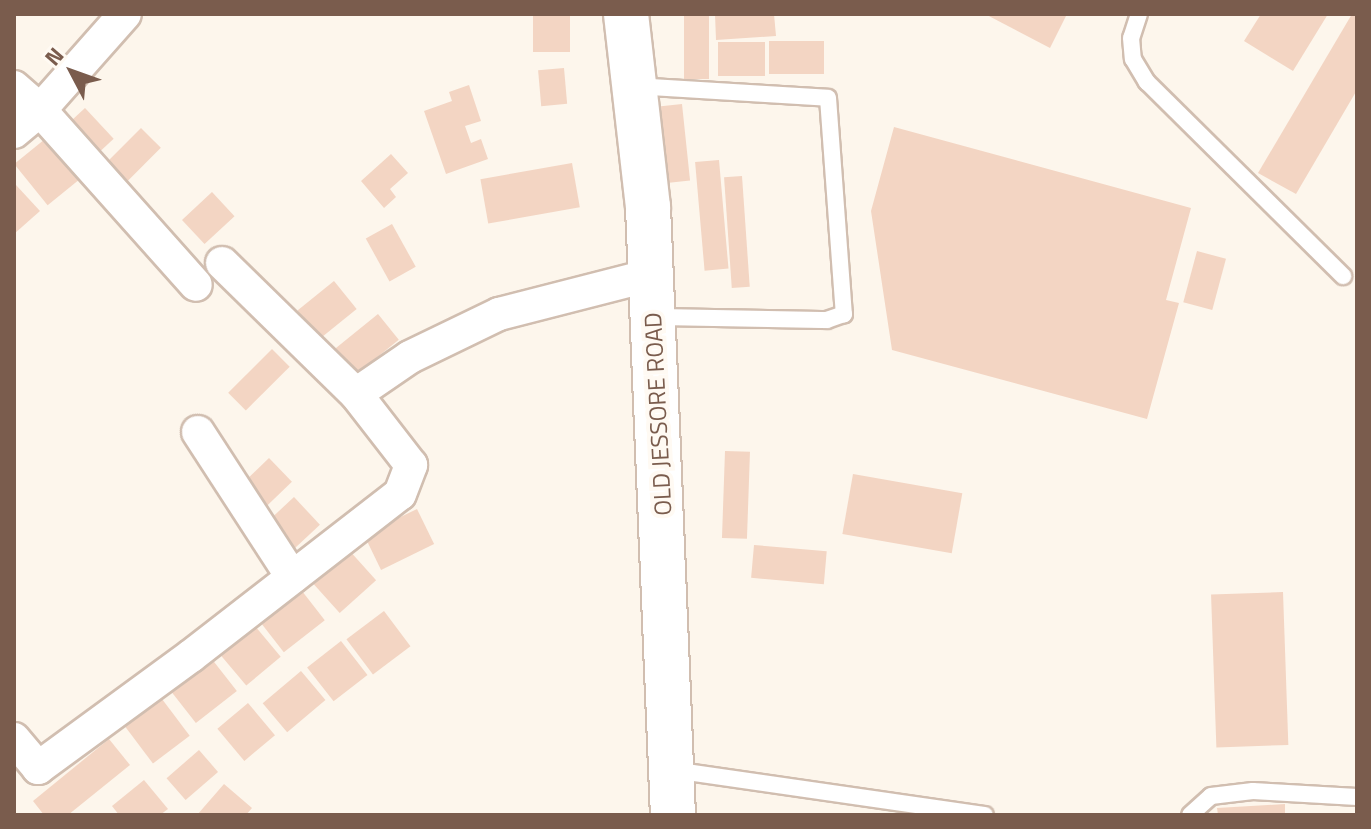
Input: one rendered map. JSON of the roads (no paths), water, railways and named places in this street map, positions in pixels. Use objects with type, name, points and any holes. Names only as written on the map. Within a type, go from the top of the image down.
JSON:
[{"type":"street","points":[[14,132],[40,110],[125,14]]},
{"type":"street","name":"OLD JESSORE ROAD","points":[[626,14],[648,207],[673,815]]},
{"type":"street","points":[[14,87],[40,110],[196,285]]},
{"type":"street","points":[[14,739],[38,768],[400,494],[405,483],[411,465],[356,394],[222,263]]},
{"type":"street","points":[[356,394],[410,357],[499,314],[652,296]]},
{"type":"street","points":[[198,432],[292,577]]},
{"type":"lane","points":[[1139,14],[1131,38],[1133,59],[1147,82],[1343,276]]},
{"type":"lane","points":[[634,86],[828,98],[844,314],[827,320],[652,296]]},
{"type":"lane","points":[[671,770],[985,815]]},
{"type":"lane","points":[[1190,815],[1211,796],[1253,791],[1357,797]]}]
